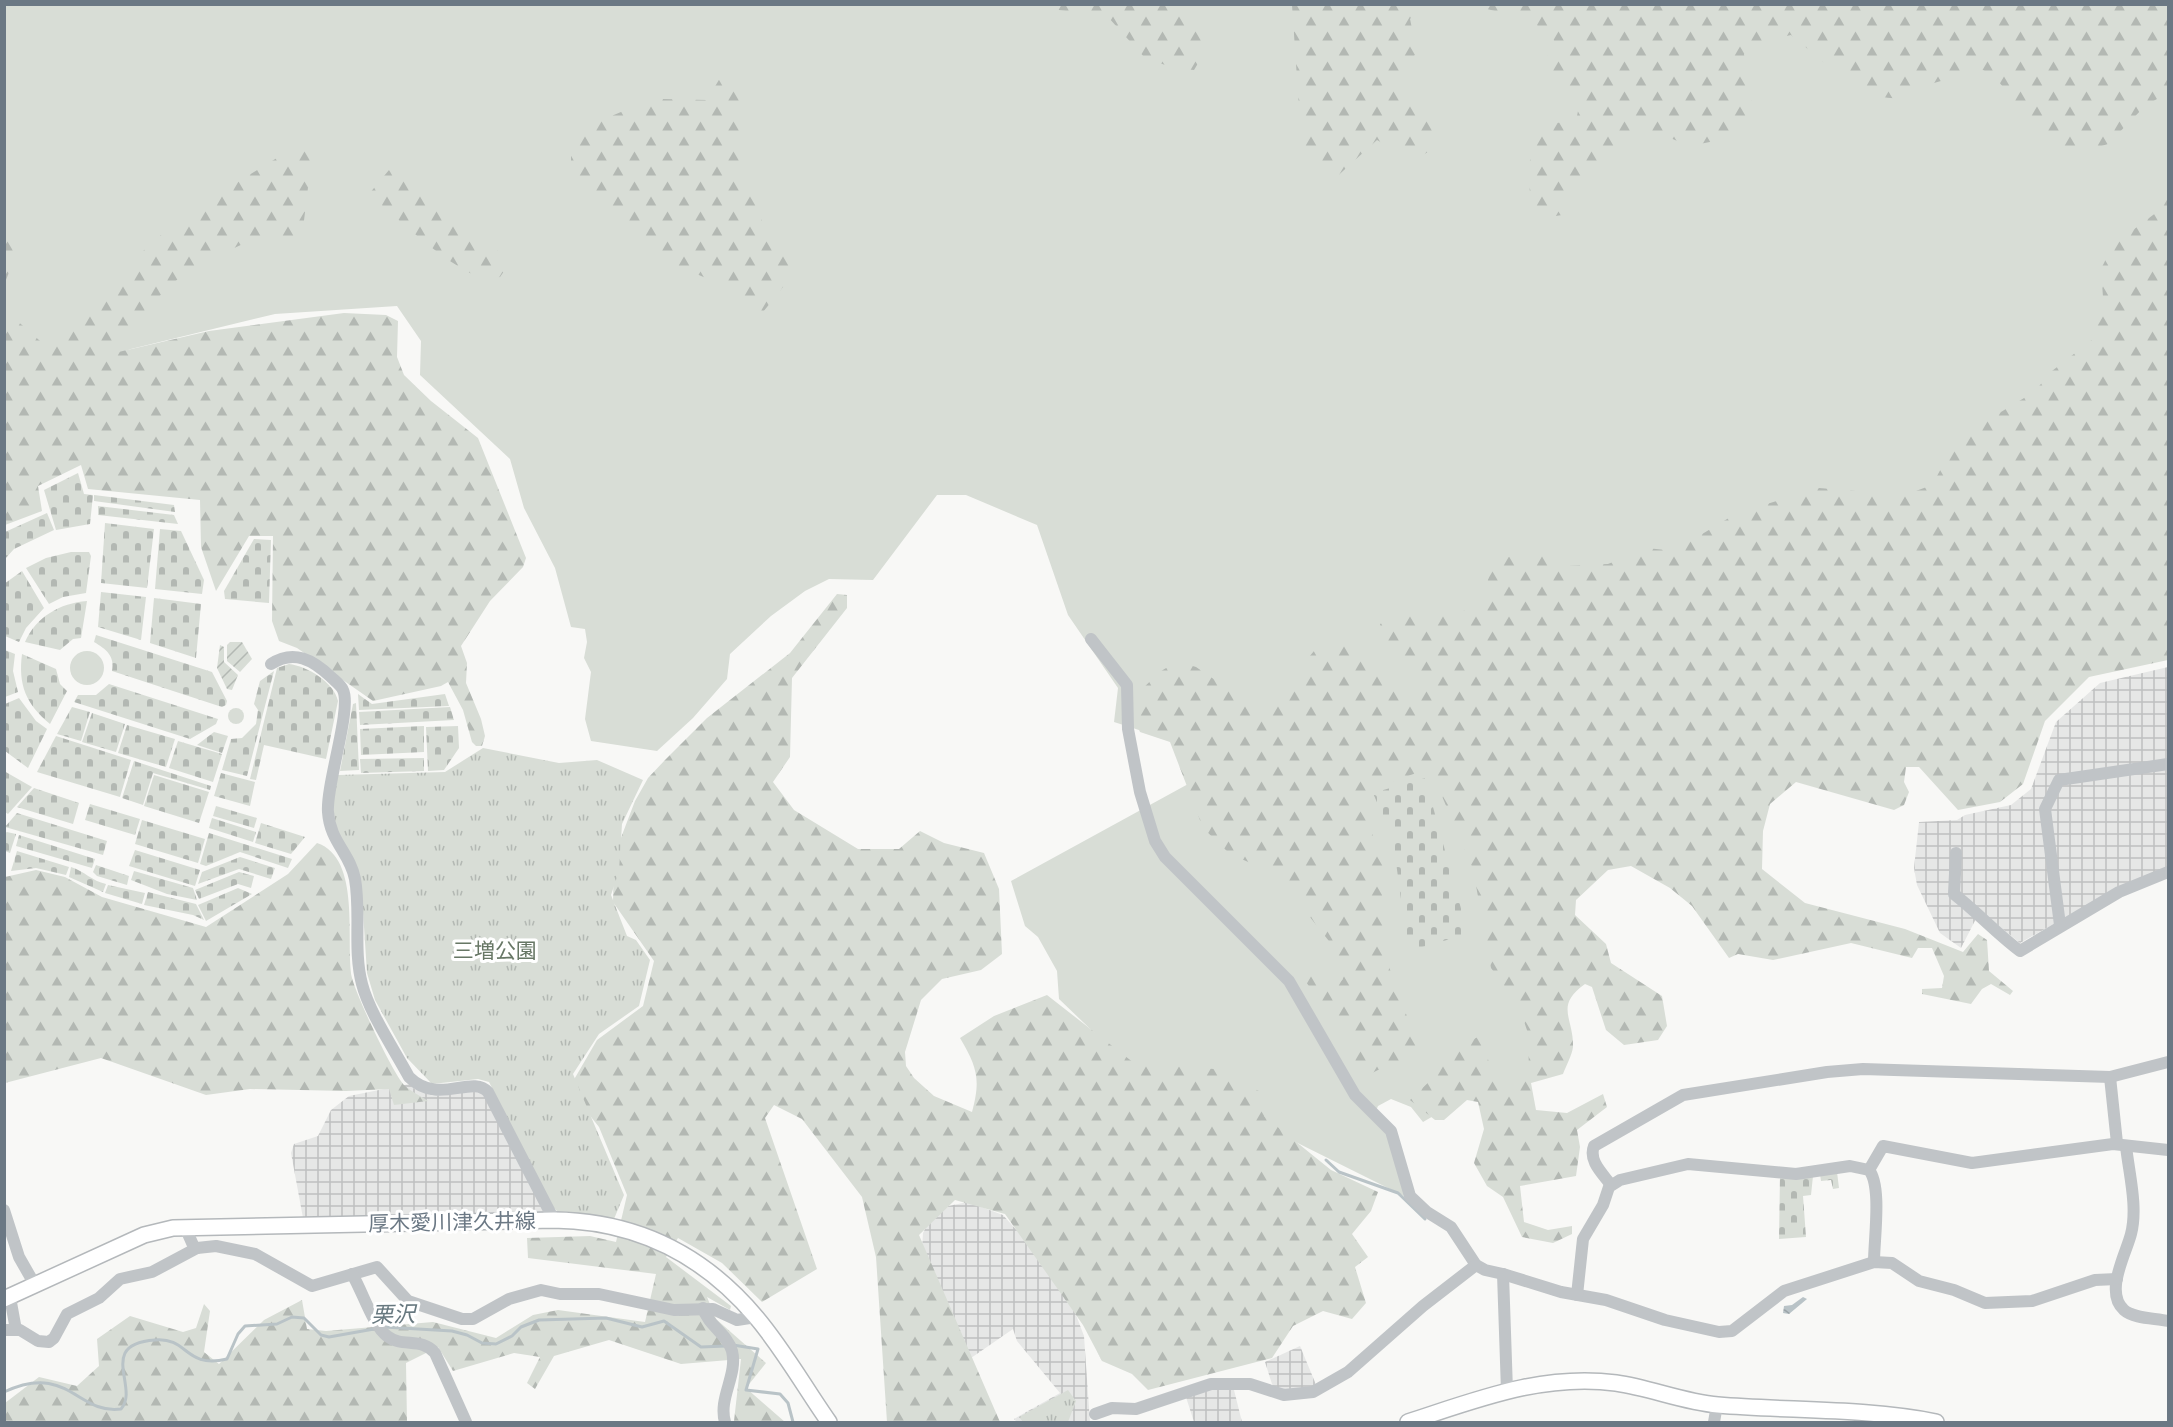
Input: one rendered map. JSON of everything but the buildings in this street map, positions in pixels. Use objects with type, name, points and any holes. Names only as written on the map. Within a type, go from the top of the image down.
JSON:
[{"type":"main road","name":"厚木愛川津久井線","points":[[7,1298],[144,1235],[163,1229],[554,1220],[607,1224],[660,1242],[720,1282],[756,1317],[829,1422]]},
{"type":"main road","points":[[1408,1422],[1506,1391],[1540,1383],[1593,1381],[1628,1385],[1717,1405],[1862,1414],[1936,1422]]},
{"type":"street","points":[[1091,639],[1127,685],[1128,729],[1140,792],[1155,841],[1165,857],[1289,981],[1355,1095],[1391,1131],[1410,1196],[1427,1212],[1450,1227],[1476,1265],[1485,1270],[1577,1295],[1606,1300],[1698,1328],[1732,1331],[1784,1291],[1874,1262],[1892,1263],[1919,1281],[1954,1290],[1985,1303],[2032,1301],[2095,1280],[2117,1279]]},
{"type":"street","points":[[271,664],[287,656],[300,657],[315,664],[343,691],[345,706],[329,787],[328,810],[333,837],[354,879],[360,975],[366,993],[409,1077],[416,1084],[432,1091],[477,1086],[488,1092],[554,1220]]},
{"type":"street","points":[[2060,925],[2045,809],[2059,780],[2169,764]]},
{"type":"street","points":[[1956,853],[1954,894],[1973,909],[1991,929],[2019,951],[2119,892],[2169,872]]},
{"type":"street","points":[[1611,1185],[1595,1163],[1592,1152],[1594,1146],[1670,1101],[1698,1091],[1863,1069],[2110,1077],[2169,1062]]},
{"type":"street","points":[[2110,1077],[2134,1219],[2117,1279],[2117,1298],[2123,1309],[2132,1314],[2169,1321]]},
{"type":"street","points":[[1869,1170],[1883,1146],[1972,1163],[2122,1145],[2169,1150]]},
{"type":"street","points":[[1577,1295],[1583,1239],[1611,1185],[1649,1171],[1688,1164],[1796,1174],[1850,1166],[1869,1170],[1875,1179],[1877,1191],[1874,1262]]},
{"type":"street","points":[[4,1210],[19,1257],[35,1285]]},
{"type":"street","points":[[185,1227],[197,1248]]},
{"type":"street","points":[[7,1298],[10,1330],[42,1342],[49,1342],[54,1338],[67,1314],[99,1298],[120,1279],[152,1272],[197,1248],[216,1246],[255,1254],[312,1286],[377,1267],[408,1301],[462,1319],[473,1319],[509,1299],[541,1290],[560,1294],[599,1294],[674,1310],[703,1308],[719,1311],[737,1320],[756,1317]]},
{"type":"street","points":[[1094,1416],[1112,1408],[1136,1409],[1210,1384],[1250,1384],[1284,1395],[1313,1392],[1348,1372],[1423,1306],[1476,1265]]},
{"type":"street","points":[[352,1274],[381,1330],[394,1341],[422,1344],[431,1348],[466,1422]]},
{"type":"street","points":[[1503,1274],[1506,1391]]},
{"type":"street","points":[[703,1308],[729,1345],[732,1366],[723,1407],[725,1422]]},
{"type":"street","points":[[1714,1422],[1717,1405]]},
{"type":"shaded area","points":[[2168,667],[2168,867],[2121,886],[2020,943],[1980,911],[1961,948],[1940,933],[1917,885],[1914,868],[1919,822],[1957,820],[1965,815],[2011,805],[2031,789],[2056,722],[2100,683]]},
{"type":"shaded area","points":[[409,1084],[433,1096],[477,1090],[485,1094],[549,1214],[303,1218],[291,1153],[294,1144],[318,1136],[331,1110],[349,1096]]},
{"type":"shaded area","points":[[968,1202],[1003,1215],[1064,1283],[1084,1336],[1090,1422],[1017,1422],[1014,1419],[1060,1393],[1017,1341],[1013,1329],[971,1358],[922,1249],[923,1233],[929,1221],[943,1207]]},
{"type":"shaded area","points":[[1300,1346],[1317,1387],[1294,1393],[1273,1387],[1265,1362]]},
{"type":"shaded area","points":[[1233,1386],[1242,1422],[1194,1422],[1185,1394]]},
{"type":"green space","points":[[5,5],[2168,5],[2168,453],[1566,774],[1533,1074],[1454,1104],[1423,1122],[1411,1107],[1391,1099],[1378,1106],[1373,1118],[1391,1141],[1406,1197],[1165,1077],[1132,1069],[1059,999],[1057,971],[1038,937],[1025,926],[1011,881],[1232,760],[1114,722],[1118,688],[1068,615],[1037,525],[966,495],[937,495],[873,580],[829,579],[805,591],[771,616],[730,654],[727,679],[693,718],[657,751],[591,741],[585,719],[591,672],[584,658],[587,642],[585,629],[571,627],[555,568],[524,508],[510,459],[420,375],[421,341],[397,306],[275,314],[131,349],[5,395]]},
{"type":"green space","points":[[1053,5],[1174,5],[1209,45],[1194,70],[1173,68],[1144,57],[1108,17],[1059,10]]},
{"type":"green space","points":[[1292,5],[1421,5],[1410,19],[1417,52],[1397,79],[1439,122],[1439,142],[1422,156],[1409,158],[1377,140],[1332,181],[1322,180],[1302,152]]},
{"type":"green space","points":[[1471,5],[2168,5],[2168,93],[2146,105],[2108,144],[2095,148],[2068,148],[2035,127],[1995,77],[1983,70],[1934,83],[1905,97],[1890,98],[1859,88],[1829,67],[1791,35],[1753,43],[1744,54],[1752,106],[1744,121],[1715,141],[1689,146],[1654,131],[1637,136],[1585,175],[1562,215],[1536,219],[1530,217],[1530,166],[1534,141],[1548,125],[1576,121],[1580,101],[1543,67],[1554,40],[1531,20]]},
{"type":"green space","points":[[723,73],[730,73],[743,111],[739,166],[760,204],[763,230],[786,245],[794,255],[791,277],[763,312],[756,313],[715,282],[662,259],[594,199],[576,176],[571,164],[571,144],[583,128],[647,101],[707,100]]},
{"type":"green space","points":[[305,144],[313,146],[302,237],[245,243],[202,263],[174,282],[97,357],[209,331],[344,313],[386,315],[398,321],[397,357],[404,375],[431,401],[478,438],[526,558],[523,567],[490,601],[461,646],[467,663],[466,683],[481,719],[485,736],[482,746],[476,746],[472,742],[463,710],[448,682],[441,686],[373,701],[297,648],[279,641],[272,621],[273,536],[249,536],[216,591],[201,547],[200,500],[88,489],[81,465],[38,486],[42,511],[5,525],[5,310],[48,348],[154,240],[228,188],[285,153]]},
{"type":"green space","points":[[389,170],[400,175],[503,255],[509,264],[500,277],[481,278],[453,263],[369,194]]},
{"type":"green space","points":[[2168,197],[2168,660],[2089,677],[2045,721],[2023,784],[2000,802],[1958,810],[1919,767],[1906,767],[1904,782],[1909,792],[1904,805],[1894,810],[1796,782],[1770,804],[1763,831],[1762,869],[1805,903],[1905,929],[1963,952],[1978,934],[1987,940],[1989,971],[2013,991],[2010,995],[1991,984],[1982,989],[1971,1004],[1922,994],[1922,989],[1942,988],[1944,976],[1932,948],[1918,948],[1912,958],[1851,943],[1773,960],[1738,954],[1729,958],[1692,906],[1670,888],[1631,866],[1608,870],[1576,900],[1575,915],[1606,944],[1611,963],[1662,996],[1667,1026],[1658,1040],[1624,1045],[1606,1030],[1592,987],[1585,984],[1570,999],[1568,1013],[1573,1047],[1563,1074],[1531,1083],[1536,1110],[1567,1113],[1603,1094],[1607,1107],[1577,1130],[1580,1147],[1576,1176],[1520,1186],[1524,1222],[1548,1230],[1572,1226],[1572,1234],[1553,1243],[1522,1237],[1503,1197],[1487,1186],[1474,1163],[1484,1129],[1478,1102],[1467,1100],[1444,1120],[1435,1120],[1410,1100],[1434,1077],[1442,1057],[1483,1034],[1491,1037],[1487,1057],[1498,1083],[1529,1072],[1528,1033],[1518,1004],[1491,968],[1473,869],[1430,768],[1358,794],[1384,867],[1381,889],[1388,942],[1384,953],[1417,1044],[1406,1066],[1394,1062],[1364,1077],[1357,1072],[1350,1028],[1330,1017],[1302,976],[1307,972],[1333,989],[1343,979],[1328,958],[1336,950],[1291,893],[1262,868],[1230,854],[1203,828],[1170,742],[1140,732],[1135,720],[1138,693],[1157,674],[1170,666],[1186,665],[1196,667],[1265,714],[1286,700],[1304,663],[1314,651],[1341,639],[1355,641],[1365,666],[1410,697],[1422,692],[1393,646],[1383,637],[1380,624],[1404,612],[1447,615],[1475,608],[1484,597],[1491,567],[1502,559],[1528,551],[1543,552],[1567,566],[1608,564],[1647,548],[1674,551],[1737,513],[1819,488],[1905,495],[1932,485],[1958,438],[2034,392],[2052,371],[2093,339],[2103,297],[2101,269],[2113,245],[2157,212]]},
{"type":"green space","points":[[5,222],[15,234],[16,250],[5,282]]},
{"type":"green space","points":[[78,473],[84,494],[93,495],[90,524],[56,530],[44,490]]},
{"type":"green space","points":[[94,495],[174,505],[175,512],[94,501]]},
{"type":"green space","points":[[98,506],[174,515],[178,524],[98,515]]},
{"type":"green space","points":[[47,513],[54,530],[14,549],[5,559],[5,532]]},
{"type":"green space","points":[[105,523],[154,529],[147,588],[101,583]]},
{"type":"green space","points":[[160,529],[181,531],[204,580],[202,594],[155,589]]},
{"type":"green space","points":[[254,539],[271,540],[269,603],[225,599],[224,591]]},
{"type":"green space","points":[[71,552],[89,552],[91,556],[86,593],[63,597],[49,604],[26,568],[46,558]]},
{"type":"green space","points":[[22,571],[44,608],[26,628],[19,642],[5,636],[4,584]]},
{"type":"green space","points":[[101,592],[146,597],[141,640],[98,627]]},
{"type":"green space","points":[[837,594],[847,595],[847,608],[792,678],[790,757],[773,782],[794,810],[858,849],[899,849],[920,831],[944,843],[984,853],[999,889],[1002,954],[981,970],[942,979],[921,1000],[905,1052],[906,1066],[914,1078],[934,1096],[972,1112],[977,1082],[976,1074],[974,1065],[960,1038],[994,1016],[1047,995],[1134,1063],[1214,1069],[1263,1093],[1271,1103],[1264,1116],[1331,1170],[1378,1192],[1371,1211],[1352,1234],[1368,1257],[1355,1267],[1366,1303],[1352,1319],[1323,1311],[1293,1326],[1272,1358],[1148,1390],[1132,1374],[1102,1361],[1083,1325],[1005,1214],[955,1200],[919,1235],[1000,1422],[887,1422],[876,1257],[862,1197],[802,1119],[774,1105],[765,1118],[817,1269],[762,1302],[722,1263],[678,1238],[666,1257],[731,1306],[730,1310],[707,1297],[716,1319],[766,1363],[746,1388],[785,1422],[734,1421],[741,1359],[681,1364],[609,1340],[554,1356],[535,1389],[527,1383],[540,1357],[514,1353],[453,1371],[438,1347],[406,1363],[407,1422],[5,1422],[5,1403],[39,1377],[77,1386],[99,1366],[97,1339],[130,1316],[183,1332],[196,1328],[204,1304],[210,1311],[204,1352],[219,1364],[264,1320],[302,1300],[307,1329],[326,1331],[433,1322],[496,1338],[533,1315],[558,1310],[645,1322],[656,1274],[528,1258],[527,1238],[590,1236],[616,1242],[627,1195],[599,1127],[576,1098],[572,1083],[597,1040],[643,1006],[654,961],[613,902],[614,856],[635,801],[648,778],[707,718],[790,653]]},
{"type":"green space","points":[[154,598],[201,604],[196,658],[150,643]]},
{"type":"green space","points":[[87,601],[81,638],[73,639],[60,650],[25,642],[36,625],[50,613],[67,605]]},
{"type":"green space","points":[[96,635],[212,672],[227,701],[226,705],[222,707],[112,671],[111,657],[94,642]]},
{"type":"green space","points":[[230,642],[242,642],[252,659],[240,672],[227,661],[227,645]]},
{"type":"green space","points":[[220,645],[224,647],[224,662],[238,675],[232,690],[227,689],[217,668]]},
{"type":"green space","points":[[5,650],[15,654],[13,671],[18,692],[5,697]]},
{"type":"green space","points":[[87,651],[99,656],[104,668],[99,680],[87,685],[75,680],[70,668],[75,656]]},
{"type":"green space","points":[[22,654],[56,669],[60,684],[67,691],[50,724],[35,709],[26,693],[21,675]]},
{"type":"green space","points":[[289,664],[304,668],[319,676],[331,687],[338,701],[326,759],[264,745],[256,780],[250,779],[277,668]]},
{"type":"green space","points":[[274,671],[247,776],[222,770],[231,739],[242,738],[256,724],[258,710],[254,704],[260,681]]},
{"type":"green space","points":[[109,684],[218,719],[216,724],[190,739],[74,702],[78,695],[96,695]]},
{"type":"green space","points":[[358,694],[372,704],[445,694],[449,706],[359,710]]},
{"type":"green space","points":[[19,698],[36,721],[47,729],[28,768],[5,751],[5,704]]},
{"type":"green space","points":[[356,703],[359,770],[340,771],[353,704]]},
{"type":"green space","points":[[72,707],[90,712],[81,741],[57,734]]},
{"type":"green space","points":[[450,707],[454,720],[360,725],[359,712]]},
{"type":"green space","points":[[236,708],[244,716],[236,724],[228,716]]},
{"type":"green space","points":[[92,713],[125,724],[116,752],[82,742]]},
{"type":"green space","points":[[127,725],[175,739],[166,767],[118,753]]},
{"type":"green space","points":[[424,726],[424,752],[361,755],[360,729]]},
{"type":"green space","points":[[458,726],[459,748],[444,770],[428,771],[426,727]]},
{"type":"green space","points":[[214,732],[228,736],[222,753],[197,745]]},
{"type":"green space","points":[[56,736],[131,760],[120,797],[37,772]]},
{"type":"green space","points":[[178,741],[222,754],[213,782],[169,768]]},
{"type":"green space","name":"三増公園","points":[[483,748],[559,763],[597,760],[643,780],[622,824],[619,871],[611,895],[627,936],[636,940],[650,960],[639,1006],[599,1034],[573,1074],[624,1195],[614,1219],[561,1215],[552,1206],[489,1082],[478,1079],[432,1084],[407,1058],[375,1000],[367,973],[362,896],[336,832],[332,795],[338,775],[445,772]]},
{"type":"green space","points":[[424,758],[424,771],[361,773],[360,759]]},
{"type":"green space","points":[[134,761],[211,786],[210,790],[153,773],[143,805],[122,798]]},
{"type":"green space","points":[[4,771],[32,787],[8,814],[5,812]]},
{"type":"green space","points":[[221,773],[255,782],[250,806],[214,796]]},
{"type":"green space","points":[[154,775],[209,792],[199,823],[144,806]]},
{"type":"green space","points":[[1425,778],[1468,934],[1408,951],[1393,840],[1373,793]]},
{"type":"green space","points":[[34,788],[79,803],[73,824],[17,807]]},
{"type":"green space","points":[[90,804],[140,819],[135,835],[85,820]]},
{"type":"green space","points":[[216,806],[257,818],[254,828],[213,816]]},
{"type":"green space","points":[[17,813],[107,841],[103,855],[5,827]]},
{"type":"green space","points":[[212,818],[256,832],[253,842],[209,828]]},
{"type":"green space","points":[[142,820],[205,839],[198,863],[135,844]]},
{"type":"green space","points":[[261,823],[305,837],[291,854],[255,843]]},
{"type":"green space","points":[[5,833],[16,834],[10,853],[5,851]]},
{"type":"green space","points":[[209,833],[292,859],[288,868],[240,852],[206,866],[200,864]]},
{"type":"green space","points":[[19,835],[95,859],[92,868],[16,846]]},
{"type":"green space","points":[[317,843],[331,852],[340,865],[346,883],[349,903],[350,962],[352,978],[360,1001],[384,1052],[400,1079],[405,1086],[428,1101],[394,1105],[389,1089],[346,1091],[250,1089],[206,1095],[101,1058],[5,1083],[5,877],[36,870],[65,877],[102,897],[206,927],[288,874]]},
{"type":"green space","points":[[135,850],[200,870],[195,886],[129,866]]},
{"type":"green space","points":[[17,851],[69,867],[66,875],[36,868],[11,871]]},
{"type":"green space","points":[[240,857],[275,868],[271,879],[239,869],[198,884],[202,872]]},
{"type":"green space","points":[[96,865],[129,876],[127,885],[97,876],[93,872]]},
{"type":"green space","points":[[71,867],[106,884],[103,892],[69,877]]},
{"type":"green space","points":[[134,871],[193,888],[197,900],[167,894],[131,880]]},
{"type":"green space","points":[[239,872],[254,876],[251,888],[238,884],[199,899],[195,890]]},
{"type":"green space","points":[[108,885],[145,893],[142,904],[105,893]]},
{"type":"green space","points":[[238,888],[252,894],[206,921],[198,905]]},
{"type":"green space","points":[[148,892],[196,904],[204,920],[193,915],[144,905]]},
{"type":"green space","points":[[1837,1172],[1839,1188],[1833,1189],[1831,1180],[1821,1181],[1820,1174]]},
{"type":"green space","points":[[1780,1175],[1813,1176],[1811,1195],[1803,1196],[1806,1237],[1779,1239]]},
{"type":"green space","points":[[1068,1390],[1076,1401],[1068,1422],[1023,1422],[1019,1417]]},
{"type":"water","points":[[1803,1297],[1807,1299],[1789,1314],[1783,1313],[1784,1306],[1792,1305]]},
{"type":"waterway","points":[[1326,1160],[1339,1172],[1398,1193],[1425,1219]]},
{"type":"waterway","name":"栗沢","points":[[4,1392],[26,1384],[43,1383],[58,1386],[93,1405],[106,1409],[121,1409],[126,1390],[123,1358],[127,1350],[137,1343],[166,1340],[175,1343],[194,1357],[213,1361],[227,1359],[238,1334],[245,1326],[277,1324],[292,1317],[304,1318],[321,1335],[329,1337],[374,1329]]},
{"type":"waterway","name":"栗沢","points":[[384,1327],[452,1331],[467,1335],[482,1343],[496,1344],[512,1336],[521,1327],[539,1320],[606,1318],[642,1327],[664,1321],[701,1347],[726,1346]]},
{"type":"waterway","name":"栗沢","points":[[733,1345],[758,1349],[746,1390],[780,1394],[788,1403],[793,1422]]}]
